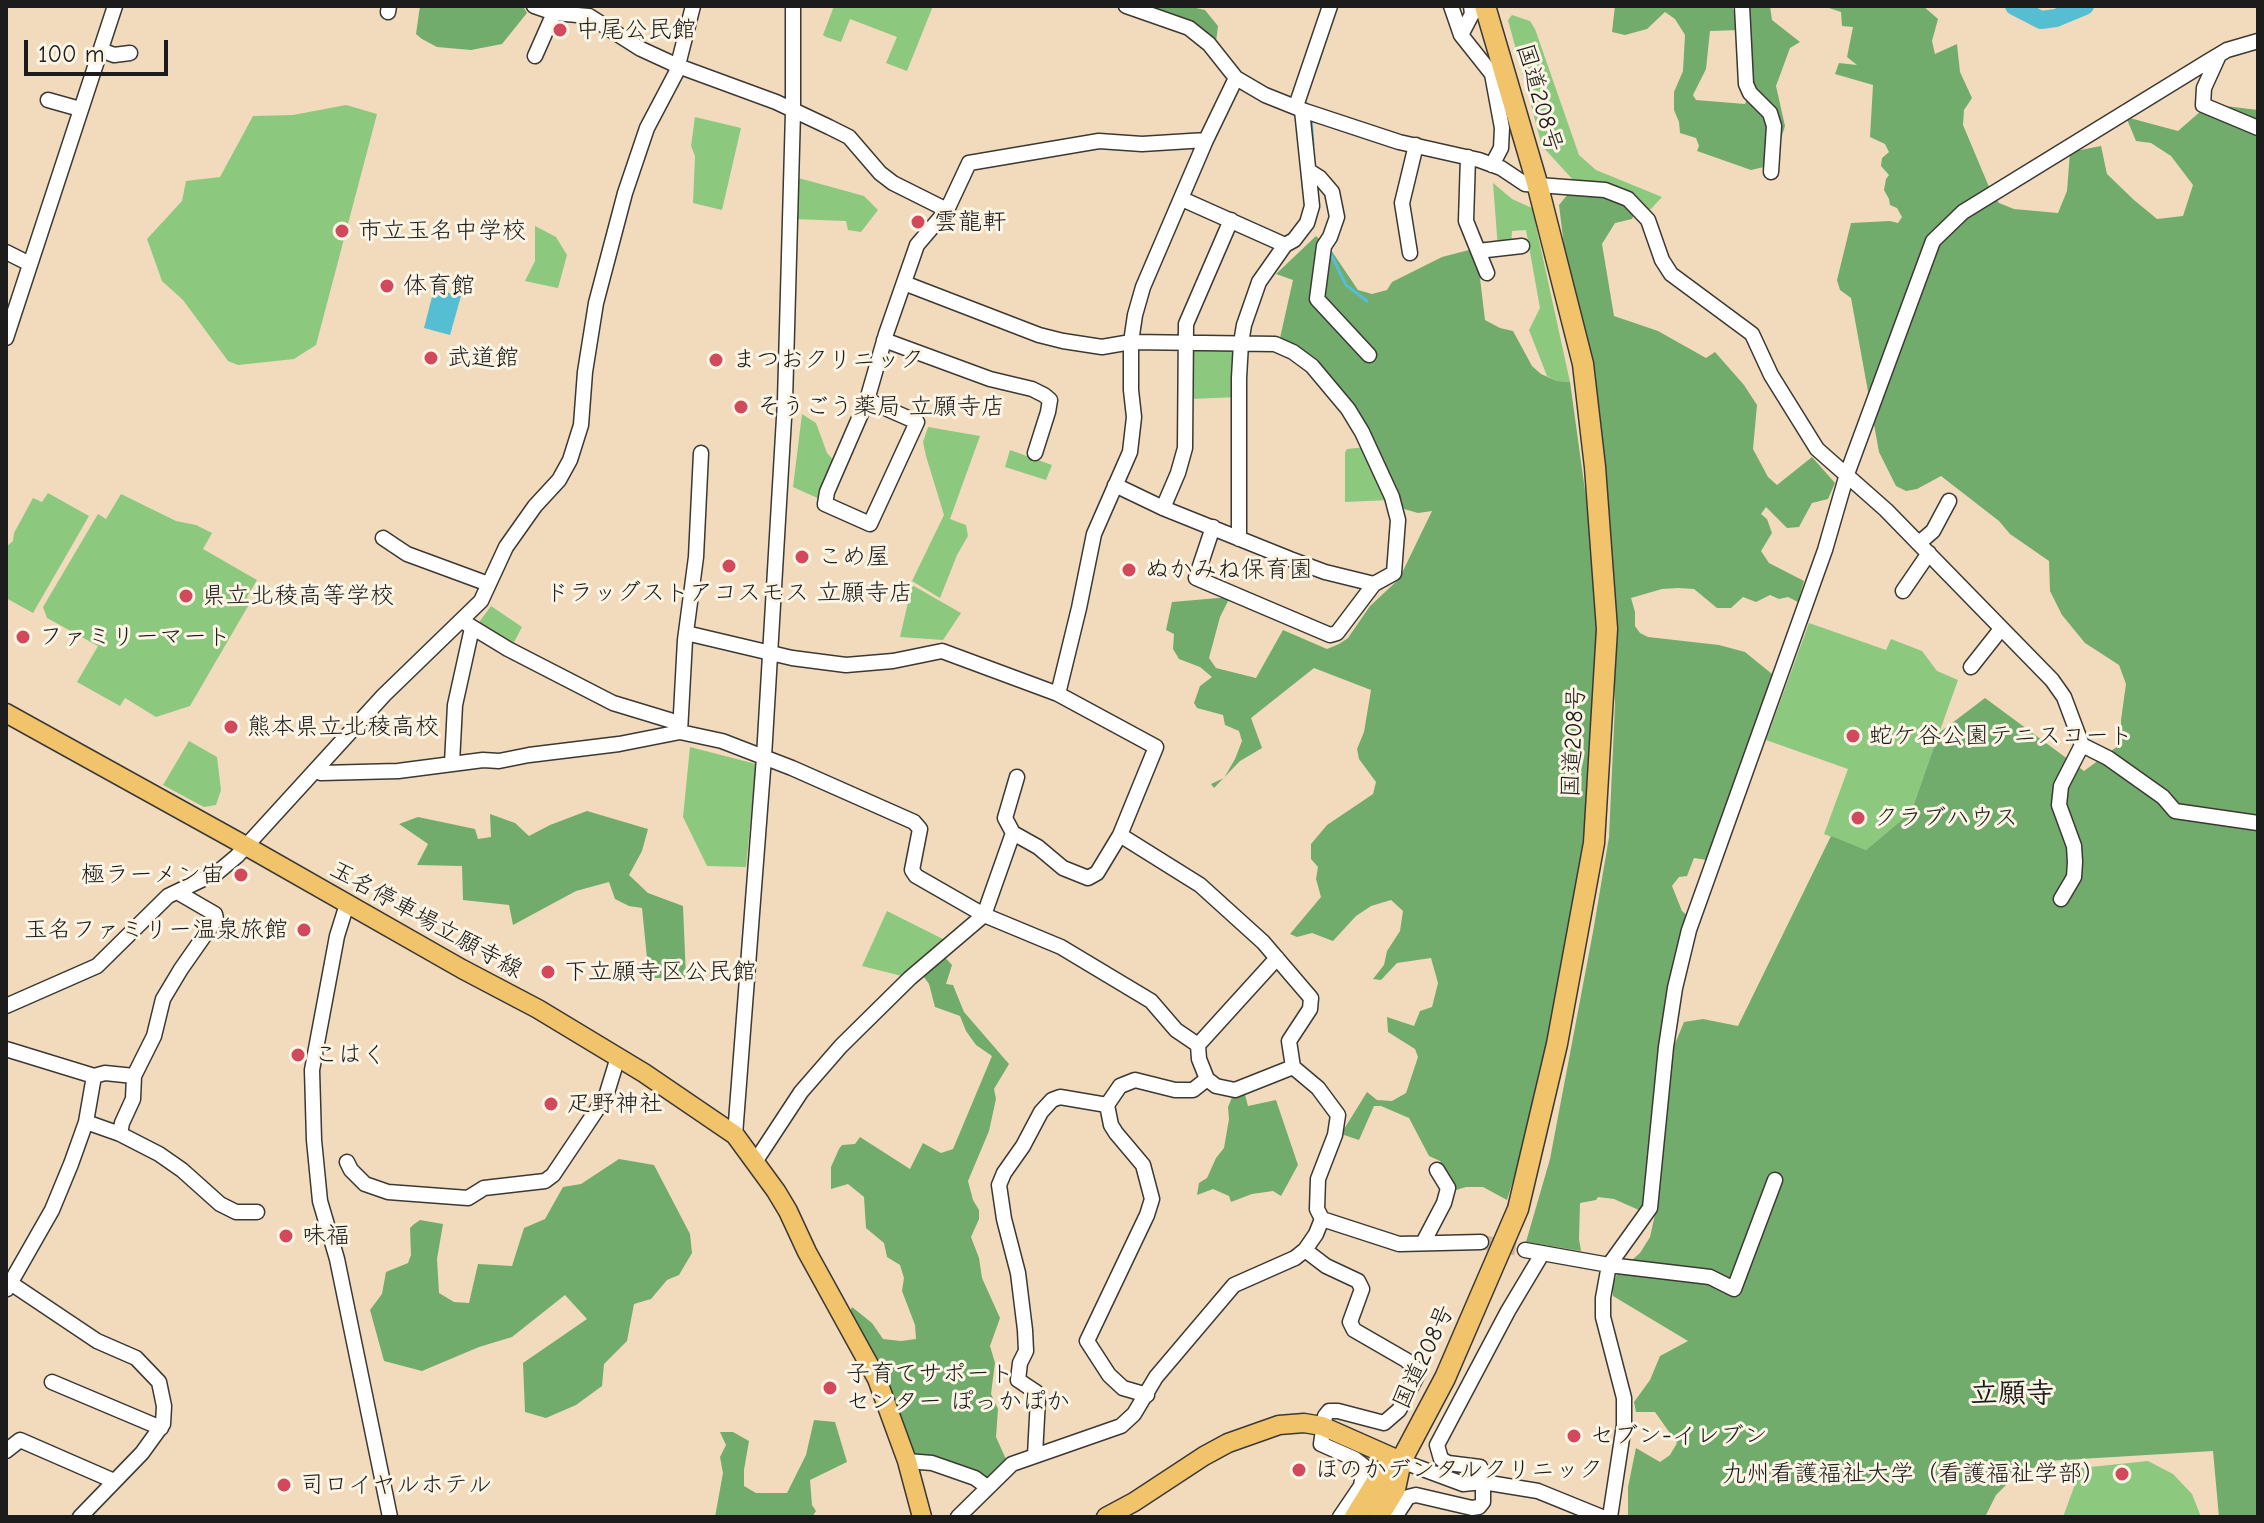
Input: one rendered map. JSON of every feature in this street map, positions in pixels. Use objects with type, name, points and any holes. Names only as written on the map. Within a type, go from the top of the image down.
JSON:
[{"type":"highway","name":"国道208号","points":[[1378,1517],[1395,1489],[1401,1461],[1445,1378],[1518,1209],[1557,1044],[1594,843],[1607,629],[1595,467],[1583,364],[1537,183],[1485,6]]},
{"type":"highway","name":"国道208号","points":[[1355,1517],[1379,1478],[1401,1461]]},
{"type":"main road","name":"玉名停車場立願寺線","points":[[6,713],[538,1009],[618,1057],[735,1135],[788,1211],[807,1252],[877,1379],[907,1461],[922,1517]]},
{"type":"main road","points":[[1106,1517],[1228,1443],[1279,1425],[1304,1423],[1322,1426],[1401,1461]]},
{"type":"street","points":[[6,338],[115,6]]},
{"type":"street","points":[[534,6],[554,13],[589,16],[641,49],[776,102],[849,137],[880,173],[900,188],[947,210]]},
{"type":"street","points":[[6,1006],[97,966],[168,896],[218,872],[246,846],[384,695],[467,624],[506,547],[535,506],[559,480],[570,460],[581,425],[585,372],[596,303],[632,167],[647,128],[678,66],[693,6]]},
{"type":"street","points":[[735,1135],[764,757],[785,401],[793,6]]},
{"type":"street","points":[[1126,6],[1189,28],[1209,44],[1236,78],[1265,95],[1382,137],[1501,168],[1525,184],[1605,190],[1628,199],[1648,220],[1662,260],[1671,274],[1752,334],[1771,375],[1817,449],[1924,548],[2052,680],[2064,697],[2082,745],[2108,758],[2163,797],[2175,811],[2258,823]]},
{"type":"street","points":[[1239,539],[1238,426],[1244,325],[1259,282],[1285,245],[1294,240],[1307,223],[1312,206],[1305,110],[1330,6]]},
{"type":"street","points":[[1451,6],[1461,35],[1492,74],[1502,128],[1501,148],[1492,165]]},
{"type":"street","points":[[1461,35],[1472,14],[1471,6]]},
{"type":"street","points":[[1742,6],[1746,84],[1750,93],[1770,113],[1774,126],[1771,172]]},
{"type":"street","points":[[535,56],[554,13]]},
{"type":"street","points":[[1610,1517],[1624,1425],[1624,1398],[1603,1317],[1603,1298],[1609,1265],[1650,1208],[1666,1047],[1675,988],[1689,930],[1825,550],[1847,474],[1933,241],[1963,212],[2227,50],[2258,41]]},
{"type":"street","points":[[101,50],[114,55],[130,53]]},
{"type":"street","points":[[2219,55],[2204,88],[2203,105],[2258,128]]},
{"type":"street","points":[[1058,694],[1094,534],[1130,452],[1134,417],[1131,342],[1143,287],[1236,78]]},
{"type":"street","points":[[48,100],[80,109]]},
{"type":"street","points":[[867,400],[917,422],[870,524],[825,504],[827,492],[867,400],[917,245],[947,210],[969,163],[1099,141],[1142,144],[1206,140]]},
{"type":"street","points":[[1410,253],[1402,203],[1416,145]]},
{"type":"street","points":[[1468,157],[1466,221],[1487,273]]},
{"type":"street","points":[[1309,171],[1332,192],[1337,217],[1324,246],[1317,299],[1369,355]]},
{"type":"street","points":[[1182,199],[1285,245]]},
{"type":"street","points":[[1163,508],[1172,491],[1185,448],[1186,324],[1231,220]]},
{"type":"street","points":[[1478,251],[1522,246]]},
{"type":"street","points":[[6,252],[30,264]]},
{"type":"street","points":[[904,283],[1039,335],[1102,347],[1131,342],[1275,344],[1312,366],[1348,409],[1392,497],[1398,520],[1394,573],[1374,584],[1337,633],[1330,635],[1196,578],[1213,527]]},
{"type":"street","points":[[884,340],[990,379],[1044,395],[1050,400],[1035,453]]},
{"type":"street","points":[[680,727],[686,633],[696,557],[701,453]]},
{"type":"street","points":[[1115,485],[1163,508],[1325,572],[1374,584]]},
{"type":"street","points":[[1903,591],[1949,501]]},
{"type":"street","points":[[383,538],[407,554],[488,586]]},
{"type":"street","points":[[467,624],[613,703],[764,757],[914,822],[920,829],[912,870],[916,876],[984,915],[1061,947],[1131,988],[1151,1001],[1176,1030],[1198,1045]]},
{"type":"street","points":[[452,763],[455,705],[467,624]]},
{"type":"street","points":[[1971,667],[2001,629]]},
{"type":"street","points":[[686,633],[792,658],[846,665],[893,661],[942,651],[1058,694],[1156,747],[1120,835],[1097,873],[1088,878],[1063,868],[1038,847],[1013,833],[1005,818],[1017,777]]},
{"type":"street","points":[[316,770],[321,773],[398,771],[452,763],[499,761],[619,744],[680,727]]},
{"type":"street","points":[[2061,899],[2074,877],[2075,862],[2074,846],[2059,805],[2061,786],[2082,745]]},
{"type":"street","points":[[755,1162],[801,1092],[841,1046],[910,978],[984,915],[1013,833]]},
{"type":"street","points":[[1120,835],[1200,885],[1277,958],[1311,998],[1310,1009],[1289,1041],[1293,1067],[1318,1088],[1338,1115],[1335,1135],[1318,1179],[1317,1209],[1322,1219],[1399,1244],[1481,1242]]},
{"type":"street","points":[[120,1134],[133,1099],[134,1076],[154,1036],[163,999],[216,919],[215,914],[177,892]]},
{"type":"street","points":[[347,904],[337,936],[312,1070],[314,1140],[320,1201],[337,1259],[390,1517]]},
{"type":"street","points":[[1277,958],[1198,1045],[1199,1059],[1207,1079],[1216,1086],[1235,1090],[1293,1067]]},
{"type":"street","points":[[6,1049],[94,1076],[105,1073],[134,1076]]},
{"type":"street","points":[[347,1162],[365,1184],[388,1192],[468,1198],[484,1188],[545,1181],[553,1175],[606,1096],[618,1057]]},
{"type":"street","points":[[80,1517],[142,1453],[161,1428],[164,1406],[159,1382],[136,1358],[97,1341],[7,1285],[52,1210],[86,1122],[94,1076]]},
{"type":"street","points":[[1147,1395],[1123,1388],[1109,1375],[1087,1341],[1152,1199],[1143,1165],[1111,1125],[1107,1105],[1120,1086],[1135,1080],[1175,1090],[1193,1090],[1207,1079]]},
{"type":"street","points":[[1035,1455],[1038,1399],[1036,1392],[1018,1380],[1017,1373],[1026,1351],[1025,1330],[1018,1273],[999,1185],[1041,1112],[1052,1100],[1060,1097],[1107,1105]]},
{"type":"street","points":[[86,1122],[120,1134],[182,1170],[220,1204],[236,1212],[257,1212]]},
{"type":"street","points":[[1423,1243],[1444,1203],[1448,1188],[1437,1170]]},
{"type":"street","points":[[1525,1250],[1609,1265],[1710,1277],[1734,1289],[1775,1180]]},
{"type":"street","points":[[958,1517],[1012,1464],[1121,1426],[1134,1414],[1156,1377],[1234,1285],[1287,1262],[1305,1250],[1322,1219]]},
{"type":"street","points":[[1305,1250],[1326,1266],[1358,1281],[1362,1289],[1350,1322],[1354,1330],[1406,1360],[1419,1372],[1391,1420],[1372,1422],[1346,1412],[1329,1411],[1322,1426],[1321,1444],[1364,1466],[1361,1486],[1340,1517]]},
{"type":"street","points":[[1395,1517],[1408,1497],[1416,1495],[1479,1507],[1483,1502],[1480,1467],[1448,1463],[1441,1459],[1437,1445],[1542,1254]]},
{"type":"street","points":[[52,1382],[161,1428]]},
{"type":"street","points":[[6,1451],[20,1440],[114,1481]]},
{"type":"street","points":[[907,1461],[932,1463],[975,1478],[987,1487]]},
{"type":"street","points":[[1401,1461],[1463,1484],[1483,1482],[1538,1491],[1602,1517]]},
{"type":"green space","points":[[420,6],[518,6],[527,13],[502,44],[471,50],[437,47],[416,34]]},
{"type":"green space","points":[[834,6],[933,6],[907,71],[886,63],[897,37],[850,19],[841,42],[823,35]]},
{"type":"green space","points":[[1145,6],[1187,6],[1205,10],[1218,26],[1216,42]]},
{"type":"green space","points":[[1615,6],[1732,6],[1741,30],[1710,31],[1706,69],[1693,95],[1696,100],[1745,104],[1750,93],[1742,6],[1770,6],[1772,20],[1800,42],[1790,48],[1776,86],[1785,126],[1773,165],[1751,170],[1697,151],[1696,138],[1680,133],[1674,110],[1674,92],[1683,71],[1685,35],[1675,19],[1665,12],[1647,29],[1625,35],[1612,32]]},
{"type":"green space","points":[[1823,6],[1923,6],[1938,19],[1932,41],[1935,54],[1957,44],[1960,72],[1972,98],[1964,110],[1963,125],[1992,194],[1999,203],[2014,209],[2058,213],[2067,191],[2070,152],[2101,146],[2107,174],[2134,200],[2157,219],[2183,216],[2193,185],[2171,156],[2151,143],[2136,141],[2126,117],[2178,131],[2209,104],[2258,110],[2258,1517],[2219,1517],[2213,1451],[2047,1461],[2013,1478],[1996,1495],[1985,1517],[1628,1517],[1628,1487],[1636,1448],[1660,1462],[1670,1455],[1677,1443],[1655,1412],[1636,1412],[1634,1402],[1650,1380],[1660,1356],[1688,1341],[1613,1296],[1613,1283],[1618,1272],[1640,1253],[1650,1237],[1656,1210],[1674,1046],[1684,1022],[1703,1019],[1738,1026],[1831,836],[1866,850],[1911,812],[1939,733],[1985,698],[2084,771],[2122,743],[2121,720],[2126,684],[2119,665],[2085,643],[2062,615],[2050,591],[2049,561],[2010,534],[1999,521],[1941,476],[1917,489],[1906,491],[1896,486],[1879,452],[1851,298],[1840,290],[1837,280],[1851,223],[1898,223],[1902,217],[1897,208],[1890,205],[1884,190],[1889,175],[1881,166],[1882,158],[1889,152],[1885,144],[1870,137],[1873,85],[1835,74],[1839,63],[1857,65],[1847,57],[1853,27],[1842,26],[1841,12]]},
{"type":"green space","points":[[1512,15],[1530,21],[1535,29],[1579,155],[1596,170],[1662,197],[1651,209],[1575,182],[1542,146],[1508,20]]},
{"type":"green space","points":[[346,105],[377,114],[316,345],[294,359],[238,365],[228,361],[183,300],[162,281],[147,239],[182,201],[186,181],[220,177],[253,116],[293,115]]},
{"type":"green space","points":[[695,117],[741,128],[722,210],[693,203],[695,156],[691,146]]},
{"type":"green space","points":[[795,177],[864,196],[878,210],[861,232],[848,230],[846,221],[794,219]]},
{"type":"green space","points":[[1493,183],[1512,199],[1532,208],[1570,382],[1547,376],[1529,330],[1540,308],[1526,230],[1512,231],[1511,247],[1498,249]]},
{"type":"green space","points":[[1568,194],[1618,198],[1635,212],[1632,219],[1615,223],[1602,244],[1614,316],[1658,331],[1706,358],[1715,352],[1757,405],[1753,449],[1768,477],[1777,485],[1812,457],[1835,483],[1828,499],[1812,503],[1799,527],[1787,528],[1766,507],[1761,514],[1767,519],[1772,533],[1761,551],[1769,563],[1804,581],[1798,602],[1788,597],[1779,599],[1770,595],[1756,602],[1743,597],[1731,608],[1717,608],[1694,589],[1678,588],[1631,598],[1635,626],[1640,633],[1648,637],[1719,645],[1745,652],[1772,674],[1712,857],[1707,860],[1694,858],[1687,876],[1679,877],[1672,886],[1682,911],[1690,918],[1644,1209],[1641,1211],[1614,1199],[1598,1197],[1580,1203],[1581,1251],[1526,1242],[1550,1159],[1609,837],[1615,704],[1611,558],[1559,205]]},
{"type":"green space","points":[[535,226],[556,237],[567,255],[558,288],[525,281],[535,261]]},
{"type":"green space","points":[[1316,236],[1331,250],[1358,290],[1372,294],[1387,290],[1392,282],[1442,257],[1469,250],[1479,270],[1485,320],[1513,331],[1532,366],[1541,374],[1557,381],[1570,382],[1596,570],[1598,639],[1587,835],[1556,1008],[1526,1139],[1507,1200],[1483,1187],[1456,1190],[1440,1161],[1429,1156],[1409,1118],[1381,1106],[1374,1106],[1359,1140],[1341,1134],[1367,1092],[1377,1100],[1392,1101],[1406,1093],[1418,1057],[1415,1049],[1388,1032],[1387,1017],[1414,1026],[1420,1011],[1432,1007],[1438,983],[1431,958],[1397,963],[1381,980],[1373,979],[1384,965],[1387,951],[1400,931],[1403,911],[1391,900],[1371,906],[1356,916],[1333,941],[1312,933],[1297,937],[1290,934],[1321,897],[1316,879],[1318,867],[1311,859],[1311,844],[1327,825],[1373,794],[1376,782],[1359,759],[1357,749],[1364,732],[1371,690],[1314,668],[1251,718],[1262,748],[1240,761],[1225,777],[1242,741],[1239,731],[1225,725],[1223,715],[1197,708],[1194,703],[1200,686],[1212,677],[1200,667],[1179,659],[1173,649],[1174,634],[1166,630],[1172,602],[1230,597],[1220,617],[1209,658],[1216,668],[1256,678],[1283,630],[1327,649],[1348,638],[1370,606],[1399,579],[1432,511],[1418,513],[1404,509],[1341,391],[1312,357],[1280,338],[1293,280],[1276,274]]},
{"type":"green space","points":[[1236,344],[1237,397],[1191,399],[1191,349]]},
{"type":"green space","points":[[802,414],[816,423],[827,453],[836,463],[822,500],[793,487]]},
{"type":"green space","points":[[928,427],[980,436],[950,519],[966,525],[968,536],[940,598],[912,581],[944,515],[923,442]]},
{"type":"green space","points":[[1366,447],[1391,500],[1345,502],[1345,453],[1347,449]]},
{"type":"green space","points":[[1010,450],[1052,465],[1046,480],[1005,467]]},
{"type":"green space","points":[[48,493],[89,516],[33,613],[6,598],[6,547],[13,541],[14,533],[33,498],[42,502]]},
{"type":"green space","points":[[121,494],[176,521],[196,525],[212,533],[203,549],[257,580],[247,597],[251,601],[190,706],[156,717],[125,698],[120,706],[77,682],[98,646],[47,618],[43,607],[98,514],[106,519]]},
{"type":"green space","points":[[912,585],[961,613],[943,640],[900,637]]},
{"type":"green space","points":[[491,606],[522,627],[511,648],[477,625]]},
{"type":"green space","name":"蛇ケ谷公園テニスコート","points":[[1809,623],[1886,650],[1891,639],[1922,651],[1937,671],[1958,680],[1911,812],[1866,850],[1824,834],[1848,769],[1766,740]]},
{"type":"green space","points":[[189,741],[217,757],[221,790],[216,805],[204,807],[163,785]]},
{"type":"green space","points":[[690,747],[756,764],[746,867],[707,866],[683,817]]},
{"type":"green space","points":[[587,811],[648,829],[642,851],[629,875],[648,893],[683,906],[686,978],[649,978],[642,908],[615,899],[609,882],[576,891],[513,925],[509,905],[463,900],[462,866],[417,865],[428,844],[399,824],[418,817],[475,829],[478,839],[491,837],[490,814],[515,823],[529,836]]},
{"type":"green space","points":[[887,911],[951,943],[910,978],[862,966]]},
{"type":"green space","points":[[941,953],[952,965],[946,984],[953,985],[964,1012],[1009,1064],[994,1089],[996,1099],[989,1131],[968,1181],[979,1210],[979,1219],[971,1237],[982,1278],[1000,1318],[990,1346],[995,1363],[991,1394],[998,1409],[996,1437],[1005,1457],[1012,1464],[987,1487],[916,1460],[892,1391],[850,1312],[852,1307],[872,1323],[883,1339],[916,1339],[915,1325],[902,1291],[904,1278],[900,1265],[887,1257],[884,1243],[866,1228],[864,1197],[848,1184],[831,1189],[831,1167],[839,1149],[842,1145],[855,1144],[860,1137],[910,1169],[923,1143],[941,1153],[953,1149],[992,1056],[976,1045],[960,1016],[935,1007],[929,984],[919,970]]},
{"type":"green space","points":[[1235,1090],[1244,1091],[1248,1106],[1276,1100],[1298,1165],[1281,1196],[1273,1191],[1252,1194],[1231,1202],[1229,1196],[1213,1189],[1197,1195],[1199,1183],[1207,1178],[1224,1148],[1228,1107]]},
{"type":"green space","points":[[619,1159],[654,1165],[690,1234],[692,1253],[679,1275],[667,1280],[651,1299],[634,1304],[627,1341],[604,1364],[602,1386],[576,1405],[546,1418],[525,1412],[523,1363],[587,1319],[565,1295],[512,1337],[422,1371],[384,1361],[370,1310],[382,1294],[386,1272],[408,1263],[411,1255],[410,1228],[413,1225],[420,1220],[443,1224],[437,1259],[439,1293],[454,1302],[469,1303],[478,1264],[512,1266],[524,1228],[545,1219],[563,1187],[581,1184]]},
{"type":"green space","points":[[814,1420],[835,1422],[847,1462],[810,1480],[812,1505],[816,1511],[812,1517],[715,1517],[723,1473],[720,1457],[726,1445],[720,1432],[733,1432],[749,1441],[744,1486],[756,1493],[787,1493],[806,1455]]},
{"type":"green space","points":[[2148,1461],[2173,1474],[2192,1494],[2201,1517],[2063,1517],[2081,1468]]},
{"type":"water","points":[[434,289],[461,296],[450,335],[424,328]]},
{"type":"waterway","points":[[2014,6],[2041,20],[2056,18],[2085,6]]},
{"type":"waterway","points":[[1317,66],[1323,47]]},
{"type":"waterway","points":[[1311,117],[1313,145]]},
{"type":"waterway","points":[[1330,252],[1346,285],[1367,301]]},
{"type":"tunnel","points":[[1481,1242],[1525,1250]]},
{"type":"place","name":"中尾公民館","points":[[560,30]]},
{"type":"place","name":"雲龍軒","points":[[918,222]]},
{"type":"place","name":"市立玉名中学校","points":[[342,231]]},
{"type":"place","name":"体育館","points":[[387,286]]},
{"type":"place","name":"武道館","points":[[431,358]]},
{"type":"place","name":"まつおクリニック","points":[[716,360]]},
{"type":"place","name":"そうごう薬局 立願寺店","points":[[741,407]]},
{"type":"place","name":"こめ屋","points":[[802,557]]},
{"type":"place","name":"ドラッグストアコスモス 立願寺店","points":[[729,566]]},
{"type":"place","name":"ぬかみね保育園","points":[[1129,570]]},
{"type":"place","name":"県立北稜高等学校","points":[[186,596]]},
{"type":"place","name":"ファミリーマート","points":[[23,637]]},
{"type":"place","name":"熊本県立北稜高校","points":[[231,727]]},
{"type":"place","name":"蛇ケ谷公園テニスコート","points":[[1853,736]]},
{"type":"place","name":"クラブハウス","points":[[1858,818]]},
{"type":"place","name":"極ラーメン宙","points":[[241,875]]},
{"type":"place","name":"玉名ファミリー温泉旅館","points":[[304,930]]},
{"type":"place","name":"下立願寺区公民館","points":[[548,972]]},
{"type":"place","name":"こはく","points":[[298,1055]]},
{"type":"place","name":"疋野神社","points":[[551,1104]]},
{"type":"place","name":"味福","points":[[286,1236]]},
{"type":"place","name":"子育てサポート センター ぽっかぽか","points":[[830,1388]]},
{"type":"place","name":"セブン-イレブン","points":[[1574,1436]]},
{"type":"place","name":"ほのかデンタルクリニック","points":[[1299,1470]]},
{"type":"place","name":"九州看護福祉大学（看護福祉学部）","points":[[2122,1474]]},
{"type":"place","name":"司ロイヤルホテル","points":[[284,1485]]},
{"type":"district","name":"立願寺","points":[[2012,1394]]}]
